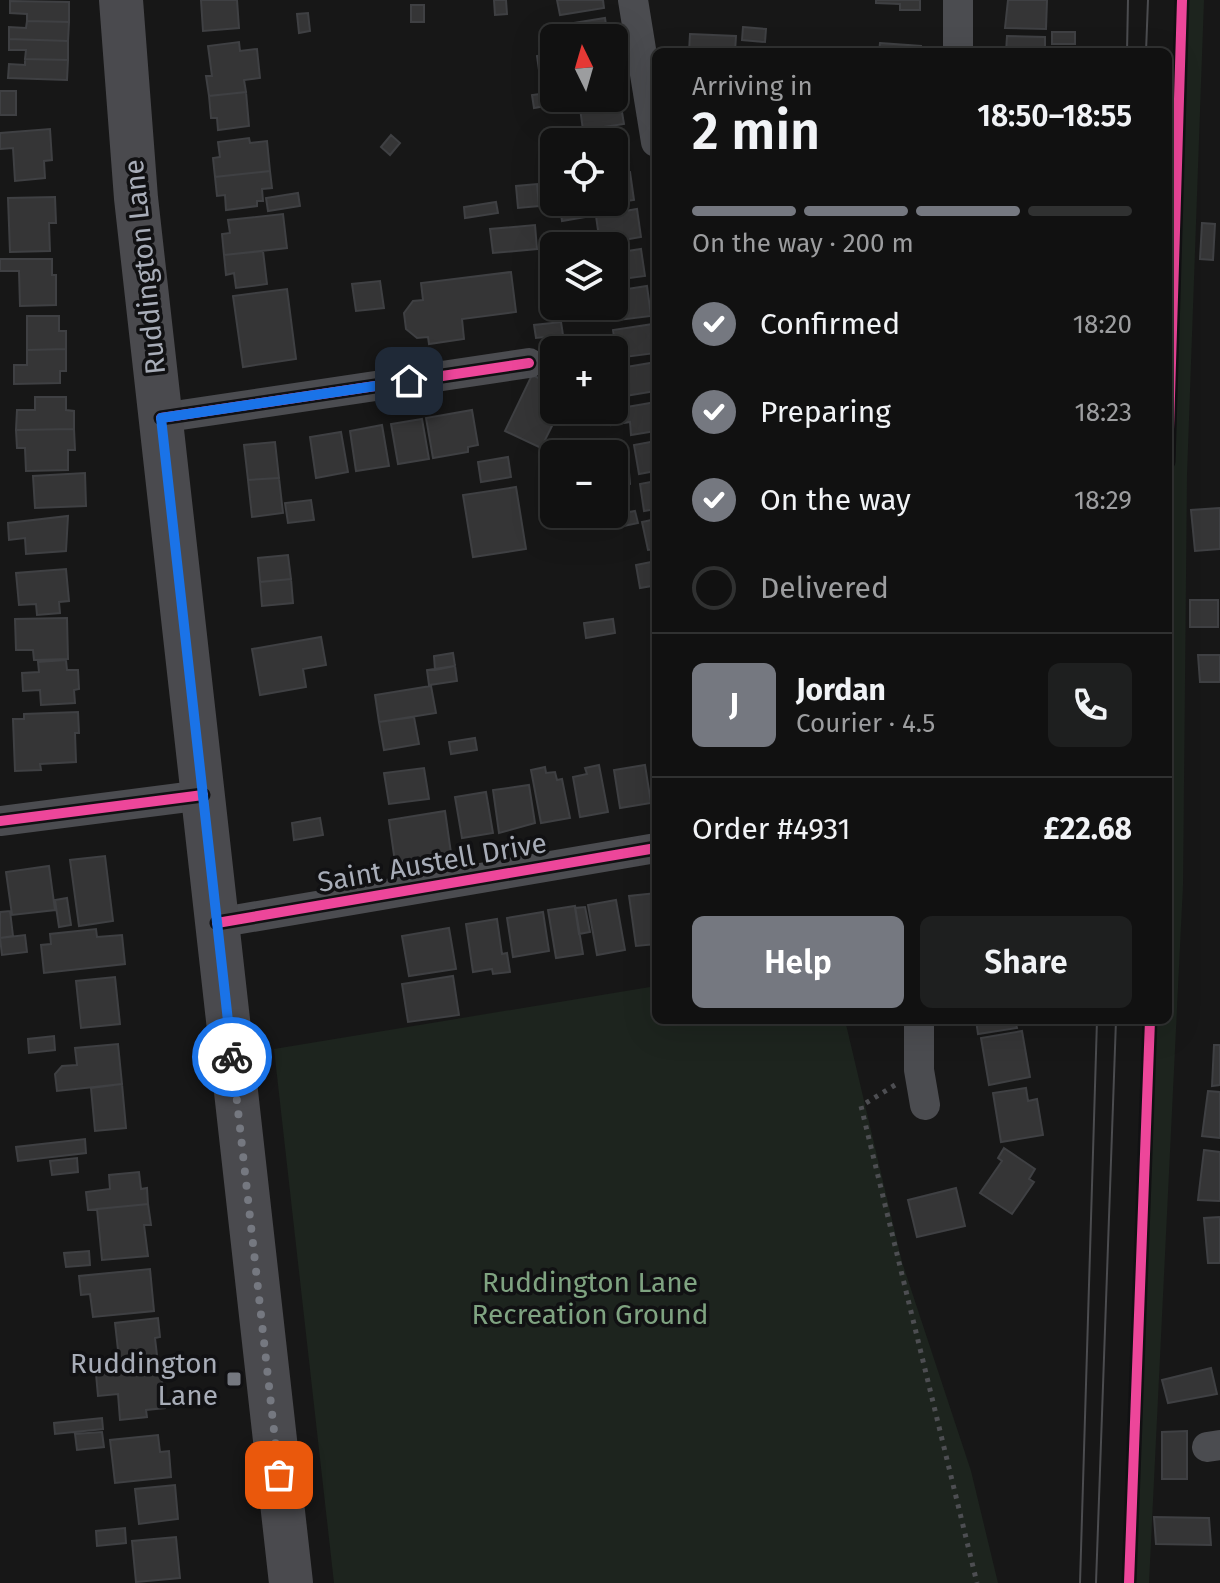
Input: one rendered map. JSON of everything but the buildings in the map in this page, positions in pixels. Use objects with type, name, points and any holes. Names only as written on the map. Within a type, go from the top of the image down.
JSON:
[{"type":"main road","name":"Ruddington Lane","points":[[121,0],[127,112],[291,1583]]},
{"type":"street","points":[[633,0],[652,117]]},
{"type":"street","points":[[958,0],[958,48]]},
{"type":"street","points":[[161,418],[529,363]]},
{"type":"street","points":[[0,821],[203,795]]},
{"type":"street","name":"Saint Austell Drive","points":[[217,923],[652,849]]},
{"type":"street","points":[[919,1024],[919,1070],[925,1105]]},
{"type":"path","points":[[919,1070],[861,1106],[977,1583]]},
{"type":"green space","points":[[1187,0],[1204,0],[1187,475],[1183,885],[1149,1583],[1132,1583],[1155,1024],[1172,1024],[1172,467]]},
{"type":"green space","name":"Ruddington Lane Recreation Ground","points":[[652,987],[652,1024],[846,1024],[902,1262],[971,1471],[998,1583],[334,1583],[274,1049]]},
{"type":"tram line","points":[[1127,48],[1128,0]]},
{"type":"tram line","points":[[1146,48],[1148,0]]},
{"type":"tram line","points":[[1080,1583],[1097,1024]]},
{"type":"tram line","points":[[1096,1583],[1116,1024]]},
{"type":"cycle path","points":[[1172,330],[1182,0]]},
{"type":"cycle path","points":[[161,418],[529,363]]},
{"type":"cycle path","points":[[0,821],[203,795]]},
{"type":"cycle path","points":[[217,923],[652,849]]},
{"type":"cycle path","points":[[1129,1583],[1150,1024]]},
{"type":"way so far","points":[[232,1057],[279,1475]]},
{"type":"place","name":"Ruddington Lane","points":[[234,1379]]},
{"type":"route","points":[[232,1057],[161,418],[409,381]]}]
